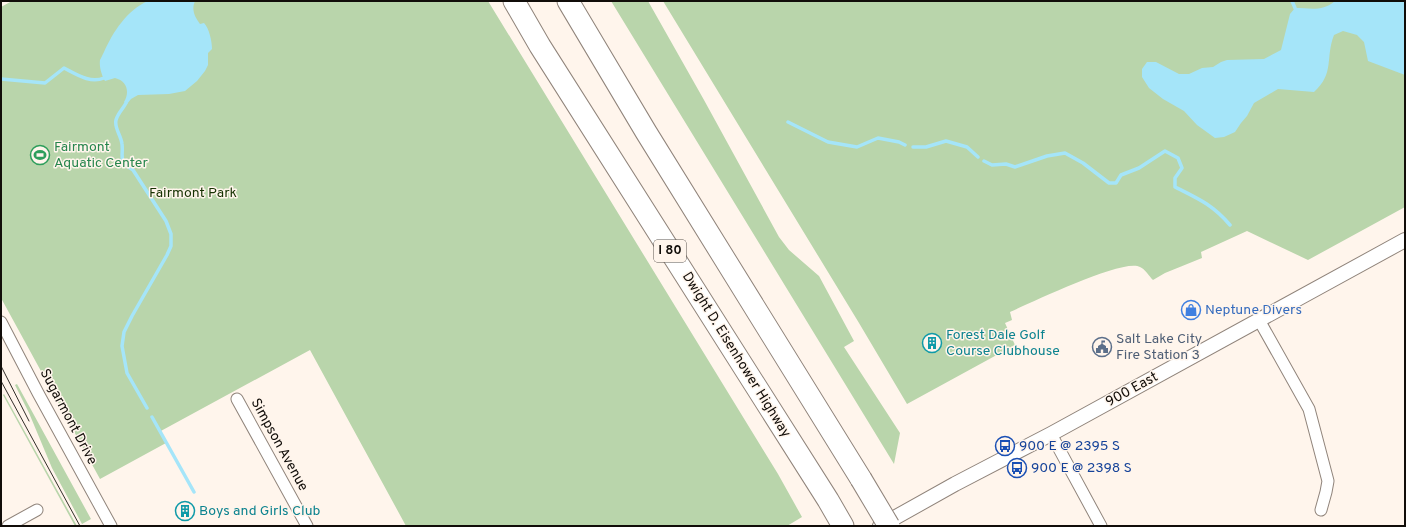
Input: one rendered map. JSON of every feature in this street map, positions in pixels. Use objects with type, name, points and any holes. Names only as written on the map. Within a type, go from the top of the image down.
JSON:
[{"type":"highway","name":"Dwight D. Eisenhower Highway","points":[[514,1],[540,46],[843,526]]},
{"type":"highway","points":[[568,1],[646,132],[889,526]]},
{"type":"highway","points":[[578,1],[646,132]]},
{"type":"street","name":"900 East","points":[[880,526],[1405,240]]},
{"type":"street","points":[[1259,320],[1309,409],[1328,481],[1321,510]]},
{"type":"street","name":"Sugarmont Drive","points":[[1,322],[111,526]]},
{"type":"street","name":"Simpson Avenue","points":[[237,399],[307,526]]},
{"type":"street","points":[[1051,434],[1101,526]]},
{"type":"street","points":[[8,526],[37,510]]},
{"type":"green space","name":"Fairmont Park","points":[[12,1],[488,1],[778,474],[802,517],[787,526],[406,526],[310,350],[159,432],[166,443],[100,479],[1,298],[1,7]]},
{"type":"green space","points":[[611,1],[648,1],[779,237],[789,250],[819,276],[854,341],[844,347],[900,433],[894,464]]},
{"type":"green space","points":[[663,1],[1405,1],[1405,207],[1308,260],[1247,231],[1201,252],[1202,258],[1165,273],[1153,280],[1142,268],[1130,266],[1115,269],[1076,283],[1010,312],[1012,320],[1005,323],[1015,345],[907,404]]},
{"type":"green space","points":[[17,384],[91,519],[82,524],[52,468],[29,413],[15,385]]},
{"type":"green space","points":[[4,394],[77,526],[75,526],[3,395]]},
{"type":"water","points":[[148,1],[195,1],[193,7],[194,13],[200,24],[204,23],[207,28],[211,39],[212,49],[208,53],[208,65],[205,71],[197,81],[185,91],[169,94],[138,95],[131,99],[127,104],[124,102],[127,94],[125,84],[119,79],[115,78],[105,81],[101,71],[100,60],[116,29],[127,16],[140,5]]},
{"type":"water","points":[[1335,1],[1405,1],[1405,75],[1368,61],[1364,42],[1357,35],[1343,31],[1334,35],[1331,43],[1325,78],[1314,92],[1278,89],[1254,103],[1247,116],[1235,132],[1224,137],[1215,138],[1197,125],[1184,111],[1163,99],[1149,88],[1142,77],[1142,69],[1147,62],[1156,62],[1179,74],[1189,74],[1202,68],[1213,67],[1227,60],[1264,59],[1281,50],[1290,14],[1295,8],[1321,8]]},
{"type":"waterway","points":[[1292,1],[1295,8]]},
{"type":"waterway","points":[[1,79],[45,83],[64,68],[88,79],[99,80],[104,78]]},
{"type":"waterway","points":[[126,103],[116,120],[117,129],[122,144],[123,163],[133,170],[166,221],[171,234],[171,246],[124,332],[122,346],[127,373],[147,408]]},
{"type":"waterway","points":[[788,122],[828,142],[857,147],[878,138],[899,142],[905,145]]},
{"type":"waterway","points":[[913,147],[926,147],[946,141],[967,147],[978,157]]},
{"type":"waterway","points":[[984,161],[992,165],[1006,164],[1015,167],[1047,156],[1065,153],[1083,163],[1109,183],[1116,183],[1121,175],[1139,168],[1165,151],[1178,158],[1182,168],[1175,178],[1175,187],[1211,207],[1230,225]]},
{"type":"waterway","points":[[152,417],[194,492]]},
{"type":"tram line","points":[[1,366],[29,421]]},
{"type":"tram line","points":[[1,381],[80,526]]},
{"type":"place","name":"Fairmont Aquatic Center","points":[[40,155]]},
{"type":"place","name":"Neptune Divers","points":[[1191,310]]},
{"type":"place","name":"Forest Dale Golf Course Clubhouse","points":[[932,343]]},
{"type":"place","name":"Salt Lake City Fire Station 3","points":[[1102,347]]},
{"type":"place","name":"900 E @ 2395 S","points":[[1005,446]]},
{"type":"place","name":"900 E @ 2398 S","points":[[1017,468]]},
{"type":"place","name":"Boys and Girls Club","points":[[185,511]]}]
